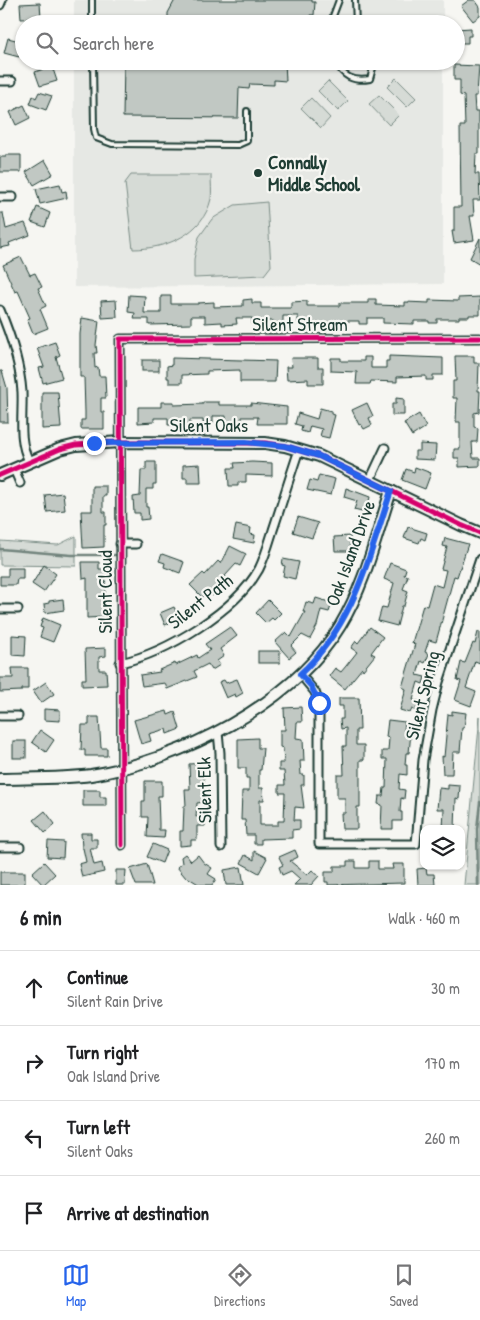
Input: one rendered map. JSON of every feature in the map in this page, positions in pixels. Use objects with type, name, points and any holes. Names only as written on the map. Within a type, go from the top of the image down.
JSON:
[{"type":"street","points":[[0,5],[2,0]]},
{"type":"street","points":[[0,81],[12,81]]},
{"type":"street","points":[[0,197],[13,197]]},
{"type":"street","points":[[0,310],[14,346],[20,369],[23,446],[29,461]]},
{"type":"street","name":"Silent Stream","points":[[120,339],[480,338]]},
{"type":"street","name":"Silent Cloud","points":[[120,339],[122,845]]},
{"type":"street","name":"Silent Oaks","points":[[0,475],[29,461],[76,445],[120,442],[256,443],[285,446],[319,456],[480,533]]},
{"type":"street","points":[[370,480],[385,448]]},
{"type":"street","name":"Silent Path","points":[[120,663],[135,660],[158,651],[195,630],[233,601],[254,578],[264,557],[299,450]]},
{"type":"street","points":[[14,469],[20,484]]},
{"type":"street","name":"Oak Island Drive","points":[[0,779],[72,777],[122,768],[168,755],[218,732],[246,715],[292,682],[326,646],[351,605],[391,491]]},
{"type":"street","name":"Silent Cloud","points":[[120,544],[136,544]]},
{"type":"street","name":"Silent Spring","points":[[300,674],[311,686],[319,703],[319,844],[416,844],[424,760],[432,710],[480,559]]},
{"type":"street","points":[[0,609],[18,609]]},
{"type":"street","points":[[0,716],[18,716]]},
{"type":"street","name":"Silent Elk","points":[[218,732],[221,847]]},
{"type":"street","points":[[0,847],[20,847]]},
{"type":"lane","points":[[92,0],[92,15]]},
{"type":"lane","points":[[333,15],[339,0]]},
{"type":"lane","points":[[355,0],[356,15]]},
{"type":"lane","points":[[93,70],[94,129],[96,138],[103,142],[112,144],[238,145],[247,141],[247,111]]},
{"type":"lane","points":[[343,70],[352,80],[360,81],[370,79],[372,70]]},
{"type":"shaded area","points":[[74,0],[443,0],[443,15],[74,15]]},
{"type":"shaded area","name":"Connally Middle School","points":[[74,70],[443,70],[443,284],[74,287]]},
{"type":"shaded area","points":[[396,78],[416,98],[407,107],[387,87]]},
{"type":"shaded area","points":[[328,81],[348,101],[338,111],[318,91]]},
{"type":"shaded area","points":[[379,95],[399,115],[389,125],[369,104]]},
{"type":"shaded area","points":[[311,98],[330,118],[321,128],[301,108]]},
{"type":"shaded area","points":[[131,175],[211,175],[211,199],[207,211],[192,230],[181,237],[158,246],[133,249],[125,183]]},
{"type":"shaded area","points":[[267,202],[271,266],[264,275],[194,278],[194,259],[199,237],[212,219],[235,205]]},
{"type":"shaded area","points":[[76,536],[76,566],[0,565],[0,541],[58,545]]},
{"type":"shaded area","points":[[480,716],[480,885],[464,885]]},
{"type":"building","points":[[175,0],[312,0],[312,2],[315,2],[314,15],[168,15]]},
{"type":"building","points":[[469,0],[475,0],[480,7],[480,16],[473,21],[461,6]]},
{"type":"building","points":[[40,3],[41,15],[21,15],[20,4]]},
{"type":"building","points":[[465,28],[471,28],[471,36],[468,36],[468,43],[465,43]]},
{"type":"building","points":[[8,38],[15,40],[15,56],[4,53]]},
{"type":"building","points":[[465,65],[479,66],[477,96],[474,96],[475,111],[479,111],[479,154],[476,154],[475,174],[479,174],[480,200],[473,200],[474,216],[470,216],[474,240],[454,243],[452,231],[454,231],[454,207],[461,207],[460,126],[465,126],[464,96],[460,95],[460,80],[454,80],[454,70],[465,70]]},
{"type":"building","points":[[53,70],[57,81],[40,86],[35,72]]},
{"type":"building","points":[[124,70],[285,70],[286,81],[274,80],[274,85],[250,84],[249,89],[239,88],[238,118],[123,117]]},
{"type":"building","points":[[39,92],[52,96],[46,110],[30,104],[33,96],[36,98]]},
{"type":"building","points":[[24,105],[30,118],[16,125],[10,112]]},
{"type":"building","points":[[6,155],[21,155],[21,172],[0,172],[0,157],[6,157]]},
{"type":"building","points":[[45,160],[53,174],[34,185],[26,172]]},
{"type":"building","points":[[60,184],[62,192],[66,191],[67,198],[40,204],[36,189]]},
{"type":"building","points":[[37,207],[50,213],[45,227],[31,222]]},
{"type":"building","points":[[0,213],[3,213],[6,229],[25,223],[30,235],[9,243],[10,246],[0,248]]},
{"type":"building","points":[[480,238],[480,264],[470,258]]},
{"type":"building","points":[[21,257],[30,275],[35,273],[42,287],[38,288],[46,306],[40,309],[48,328],[33,334],[27,319],[30,318],[18,291],[15,292],[3,265]]},
{"type":"building","points":[[129,295],[145,296],[144,313],[161,313],[161,296],[171,296],[171,304],[214,302],[214,307],[243,306],[243,300],[252,299],[252,303],[261,303],[261,308],[291,308],[291,302],[307,301],[307,306],[340,306],[340,303],[368,303],[368,299],[376,299],[376,305],[405,306],[405,302],[429,303],[429,300],[458,301],[458,298],[480,297],[480,315],[469,315],[469,317],[459,317],[459,319],[437,319],[437,323],[414,321],[414,324],[383,323],[383,318],[367,318],[367,324],[359,324],[359,321],[344,321],[344,324],[298,323],[298,316],[283,316],[283,324],[274,324],[274,321],[261,321],[261,325],[252,325],[252,318],[236,318],[237,324],[222,325],[222,322],[205,323],[205,316],[191,316],[191,324],[149,325],[149,319],[134,319],[135,313],[128,312]]},
{"type":"building","points":[[116,300],[117,317],[102,318],[101,301]]},
{"type":"building","points":[[82,318],[99,321],[97,353],[94,353],[95,368],[98,367],[99,376],[105,376],[106,398],[101,398],[101,412],[104,412],[104,429],[81,429],[81,420],[85,420],[84,377],[80,377]]},
{"type":"building","points":[[55,342],[60,355],[56,357],[62,378],[43,383],[39,368],[44,367],[37,348]]},
{"type":"building","points":[[389,356],[443,358],[443,375],[433,375],[433,380],[426,380],[426,376],[397,377],[397,382],[371,381],[370,384],[356,384],[357,372],[331,371],[331,358],[341,358],[341,361],[364,361],[364,357],[371,357],[371,368],[386,368],[386,361],[389,361]]},
{"type":"building","points":[[455,356],[474,356],[474,363],[479,363],[479,412],[474,413],[474,427],[478,428],[477,442],[472,442],[473,458],[480,458],[480,466],[459,467],[459,458],[454,458],[454,449],[460,449],[460,422],[456,422],[457,398],[453,398],[453,381],[456,381]]},
{"type":"building","points":[[172,358],[276,361],[275,382],[240,382],[240,370],[207,371],[207,374],[182,375],[182,383],[169,383],[167,366],[172,365]]},
{"type":"building","points":[[291,358],[318,358],[318,367],[323,367],[323,384],[308,384],[308,379],[287,380],[286,367],[292,367]]},
{"type":"building","points":[[142,360],[159,360],[159,371],[142,371]]},
{"type":"building","points":[[0,371],[2,371],[7,388],[8,422],[0,422]]},
{"type":"building","points":[[42,392],[58,392],[61,428],[42,429]]},
{"type":"building","points":[[396,398],[404,399],[404,415],[392,415],[392,404],[396,404]]},
{"type":"building","points":[[161,402],[174,402],[174,405],[203,404],[203,402],[219,402],[219,405],[251,405],[251,403],[287,407],[287,424],[257,424],[258,417],[242,417],[242,422],[226,424],[226,416],[213,416],[213,423],[203,423],[203,420],[190,420],[190,425],[168,425],[168,418],[154,418],[154,422],[138,423],[138,407],[161,407]]},
{"type":"building","points":[[367,403],[373,416],[369,418],[372,425],[364,429],[361,424],[359,425],[352,410]]},
{"type":"building","points":[[320,408],[331,411],[331,414],[335,415],[329,438],[320,436],[322,429],[310,426],[308,433],[301,431],[302,426],[295,424],[298,413],[317,419]]},
{"type":"building","points":[[419,414],[426,427],[412,436],[404,423]]},
{"type":"building","points":[[420,444],[436,445],[435,460],[415,459],[415,451],[420,451]]},
{"type":"building","points":[[146,462],[156,462],[156,484],[153,484],[153,489],[146,489],[146,507],[148,507],[149,519],[140,520],[140,513],[134,513],[133,497],[140,496],[141,470],[146,470]]},
{"type":"building","points":[[234,463],[272,463],[272,476],[246,475],[246,482],[238,482],[238,486],[229,486],[228,468],[235,468]]},
{"type":"building","points":[[200,464],[201,483],[187,483],[187,478],[183,478],[183,465]]},
{"type":"building","points":[[415,467],[431,473],[425,489],[402,480],[406,469],[414,472]]},
{"type":"building","points":[[319,475],[335,479],[331,495],[307,490],[310,480],[317,482]]},
{"type":"building","points":[[92,486],[106,486],[106,496],[103,496],[103,512],[106,512],[104,547],[83,548],[81,511],[92,511]]},
{"type":"building","points":[[346,488],[370,497],[366,513],[354,510],[357,501],[344,497]]},
{"type":"building","points":[[63,493],[65,510],[47,512],[45,495]]},
{"type":"building","points":[[298,517],[318,523],[312,538],[293,532]]},
{"type":"building","points":[[236,525],[251,528],[250,534],[255,535],[254,543],[233,539]]},
{"type":"building","points":[[408,527],[427,533],[425,540],[421,538],[419,543],[404,538]]},
{"type":"building","points":[[350,536],[350,551],[335,551],[334,537]]},
{"type":"building","points":[[445,538],[468,544],[457,577],[454,576],[436,642],[429,640],[425,652],[429,654],[425,663],[421,661],[417,675],[425,677],[423,684],[418,682],[413,700],[419,701],[416,711],[412,709],[410,713],[400,710],[406,689],[402,687],[415,644],[412,643],[423,605],[427,606],[433,584],[442,587],[446,570],[441,569],[447,547],[443,546]]},
{"type":"building","points":[[230,546],[246,554],[240,566],[236,564],[225,576],[229,580],[212,596],[208,592],[202,597],[190,585],[203,573],[205,575],[218,561],[221,564]]},
{"type":"building","points":[[162,554],[184,562],[180,573],[164,567],[165,563],[159,561]]},
{"type":"building","points":[[283,559],[299,562],[295,579],[283,576],[285,566],[282,565]]},
{"type":"building","points":[[82,562],[99,562],[99,569],[106,569],[106,617],[87,618],[87,578],[83,579]]},
{"type":"building","points":[[390,563],[406,569],[404,575],[408,576],[403,589],[408,591],[397,626],[378,621],[382,607],[387,608],[394,583],[384,579]]},
{"type":"building","points":[[44,565],[56,574],[44,592],[32,584]]},
{"type":"building","points":[[8,568],[23,568],[23,579],[17,579],[16,585],[0,585],[0,576],[8,576]]},
{"type":"building","points":[[316,598],[332,603],[329,612],[321,610],[317,626],[310,639],[302,635],[291,646],[296,652],[289,658],[275,642],[286,632],[291,637],[305,612],[303,612],[306,602],[314,604]]},
{"type":"building","points":[[63,599],[64,610],[45,613],[44,604],[49,603],[49,601]]},
{"type":"building","points":[[268,600],[281,613],[274,620],[272,618],[266,623],[256,613]]},
{"type":"building","points":[[174,607],[180,620],[173,624],[172,622],[165,625],[160,613]]},
{"type":"building","points":[[43,618],[60,625],[53,642],[40,637],[43,628],[40,627]]},
{"type":"building","points":[[230,627],[237,636],[220,649],[224,656],[217,661],[220,665],[212,670],[208,664],[194,671],[197,677],[167,689],[165,683],[142,686],[140,675],[160,672],[159,670],[175,663],[176,665],[197,655],[198,658],[210,650],[205,644]]},
{"type":"building","points":[[370,627],[383,637],[371,653],[375,655],[345,689],[329,676],[335,668],[341,672],[357,652],[351,648],[356,641],[358,643]]},
{"type":"building","points":[[478,632],[480,632],[480,663],[475,661],[466,688],[476,692],[471,706],[455,700],[461,681],[457,680],[461,662],[465,663],[473,643],[475,644]]},
{"type":"building","points":[[12,635],[26,636],[25,656],[12,655]]},
{"type":"building","points":[[106,648],[106,656],[99,657],[99,670],[106,670],[107,685],[82,686],[82,679],[86,679],[85,649]]},
{"type":"building","points":[[258,651],[280,651],[280,663],[258,663]]},
{"type":"building","points":[[12,668],[28,668],[28,689],[0,692],[0,678],[13,678]]},
{"type":"building","points":[[237,679],[243,693],[236,697],[235,694],[226,698],[219,682],[224,680],[226,683]]},
{"type":"building","points":[[46,682],[54,694],[41,703],[33,691]]},
{"type":"building","points":[[339,698],[359,698],[360,730],[356,730],[356,745],[364,745],[364,760],[360,760],[360,807],[357,807],[357,829],[342,829],[341,813],[345,813],[345,798],[337,798],[337,775],[344,775],[343,746],[346,746],[346,728],[341,729],[340,719],[343,719],[343,706],[339,706]]},
{"type":"building","points":[[301,707],[302,722],[297,722],[296,738],[303,739],[304,761],[300,761],[301,775],[304,775],[304,785],[301,785],[304,808],[295,807],[294,820],[300,820],[300,829],[292,830],[292,838],[261,839],[261,844],[254,844],[254,835],[246,835],[245,820],[241,820],[242,791],[249,791],[249,778],[246,778],[246,768],[238,768],[238,739],[258,738],[258,748],[263,748],[261,770],[259,770],[259,788],[263,788],[264,800],[260,800],[260,825],[278,825],[278,821],[284,821],[285,793],[279,793],[279,785],[285,785],[284,771],[279,771],[279,763],[284,763],[283,748],[280,747],[280,730],[285,730],[284,708]]},
{"type":"building","points":[[44,709],[60,710],[60,721],[44,720]]},
{"type":"building","points":[[167,711],[168,715],[175,712],[180,729],[167,734],[166,729],[149,734],[151,741],[141,744],[134,720]]},
{"type":"building","points":[[452,711],[466,713],[464,728],[462,728],[460,752],[453,752],[452,774],[443,774],[442,756],[444,757],[448,714],[452,715]]},
{"type":"building","points":[[89,717],[99,717],[101,748],[107,748],[107,756],[85,756],[85,750],[81,750],[82,725],[89,725]]},
{"type":"building","points":[[388,720],[405,722],[404,731],[411,732],[409,753],[406,753],[405,765],[407,765],[407,775],[400,774],[399,789],[405,790],[404,799],[401,798],[400,812],[402,812],[402,821],[393,821],[393,829],[381,829],[382,805],[378,804],[379,796],[383,796],[384,788],[386,788],[387,759],[382,759],[382,751],[388,751],[389,738],[386,737]]},
{"type":"building","points":[[40,730],[54,740],[46,752],[32,742]]},
{"type":"building","points":[[13,741],[26,741],[26,758],[13,758]]},
{"type":"building","points":[[203,763],[205,802],[197,803],[196,817],[205,817],[205,826],[197,826],[197,840],[191,840],[191,845],[180,846],[180,831],[183,831],[184,806],[186,806],[185,789],[190,789],[189,764]]},
{"type":"building","points":[[145,781],[162,781],[162,796],[158,796],[159,830],[165,830],[164,838],[147,837],[148,817],[142,817],[142,801],[145,801]]},
{"type":"building","points":[[448,785],[460,786],[459,799],[456,798],[455,825],[443,825],[444,809],[437,809],[439,788],[448,789]]},
{"type":"building","points":[[83,790],[100,790],[100,797],[106,797],[106,806],[83,806]]},
{"type":"building","points":[[45,811],[55,824],[45,833],[34,820]]},
{"type":"building","points":[[81,833],[91,833],[91,839],[97,839],[97,848],[90,848],[94,865],[102,863],[104,872],[82,877],[79,864],[86,862],[82,848]]},
{"type":"building","points":[[48,841],[64,842],[63,858],[47,857]]},
{"type":"building","points":[[153,844],[167,850],[162,863],[147,857]]},
{"type":"building","points":[[295,850],[298,857],[290,861],[307,875],[312,870],[319,876],[311,885],[294,885],[300,879],[291,871],[282,875],[279,867],[283,865],[279,857]]},
{"type":"building","points":[[254,851],[267,858],[259,873],[241,863],[245,855],[254,860]]},
{"type":"building","points":[[185,854],[191,861],[198,855],[204,863],[212,868],[208,874],[216,879],[212,885],[200,885],[186,878],[177,867],[182,863],[181,857]]},
{"type":"building","points":[[347,861],[356,861],[356,868],[369,868],[369,861],[378,861],[378,869],[393,869],[392,864],[404,864],[404,883],[328,885],[328,882],[325,882],[325,872],[334,872],[334,866],[347,866]]},
{"type":"building","points":[[44,862],[55,874],[43,885],[32,873]]},
{"type":"building","points":[[147,864],[153,885],[136,885],[130,869]]},
{"type":"building","points":[[241,867],[244,885],[226,885],[224,870]]},
{"type":"building","points":[[417,869],[426,870],[427,874],[434,874],[435,885],[418,885]]},
{"type":"building","points":[[116,870],[126,870],[125,885],[116,885]]},
{"type":"building","points":[[0,872],[25,872],[25,885],[0,885]]},
{"type":"waterway","points":[[0,549],[71,555],[115,555]]},
{"type":"waterway","points":[[478,885],[477,829],[480,802]]},
{"type":"cycle path","points":[[122,845],[120,339],[480,338]]},
{"type":"cycle path","points":[[0,475],[60,449],[76,445],[120,442],[265,443],[285,446],[319,456],[480,533]]},
{"type":"place","name":"Connally Middle School","points":[[258,173]]},
{"type":"route","points":[[94,443],[246,442],[285,446],[319,456],[391,491],[351,605],[340,626],[326,646],[300,674],[315,692],[319,703]]}]
